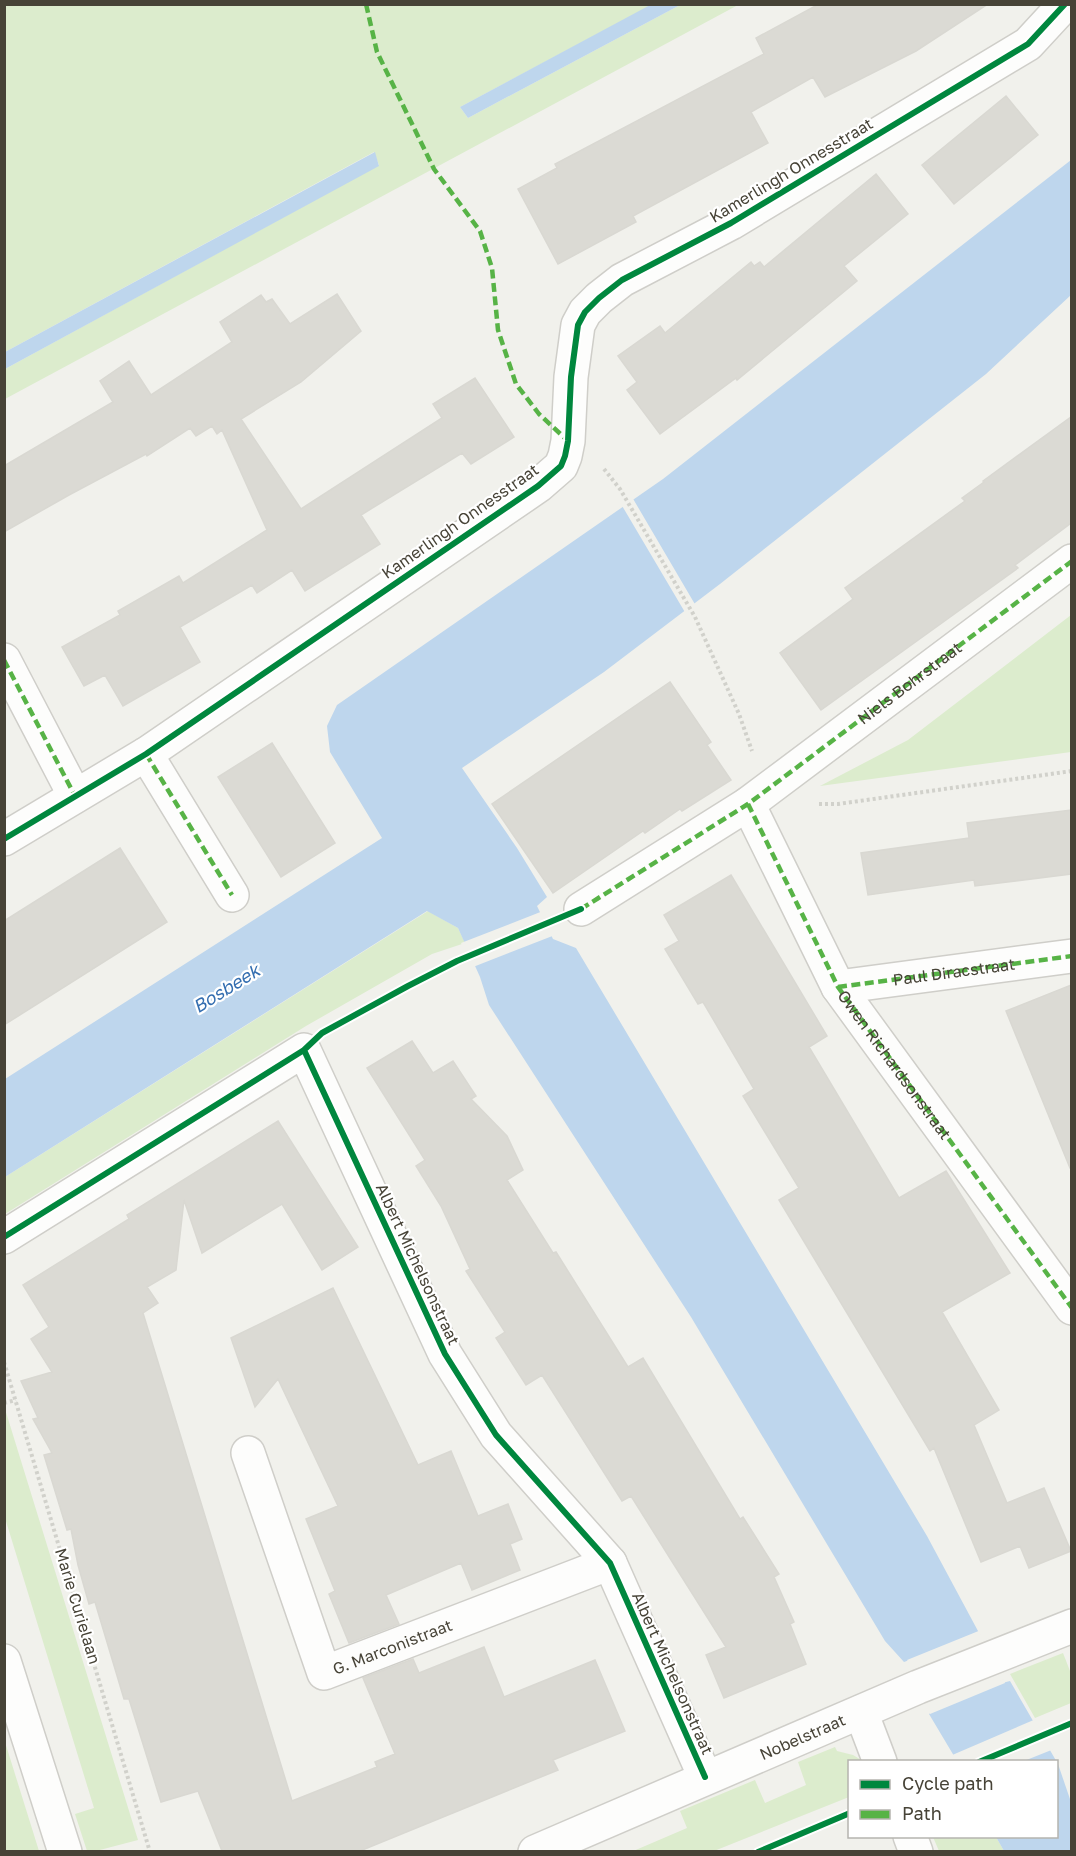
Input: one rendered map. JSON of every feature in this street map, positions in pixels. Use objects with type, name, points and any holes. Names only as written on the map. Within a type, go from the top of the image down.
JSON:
[{"type":"street","name":"Kamerlingh Onnesstraat","points":[[4,839],[146,754],[538,486],[561,466],[568,441],[578,325],[585,312],[599,298],[622,280],[731,223],[1028,44],[1065,4]]},
{"type":"street","name":"Niels Bohrstraat","points":[[580,909],[756,797],[1071,561]]},
{"type":"street","points":[[4,660],[75,796]]},
{"type":"street","points":[[146,754],[232,895]]},
{"type":"street","name":"Owen Richardsonstraat","points":[[756,797],[838,987],[1071,1308]]},
{"type":"street","name":"Paul Diracstraat","points":[[838,987],[1071,956]]},
{"type":"street","name":"Albert Michelsonstraat","points":[[4,1237],[304,1050],[445,1354],[496,1435],[610,1563],[705,1777]]},
{"type":"street","name":"G. Marconistraat","points":[[248,1454],[324,1673],[610,1563]]},
{"type":"street","name":"Nobelstraat","points":[[535,1851],[918,1687],[1071,1626]]},
{"type":"street","points":[[4,1661],[65,1851]]},
{"type":"street","points":[[861,1712],[880,1760]]},
{"type":"path","points":[[621,489],[695,617],[739,714],[756,797]]},
{"type":"path","points":[[815,804],[838,804],[1071,771]]},
{"type":"path","points":[[4,1403],[16,1400]]},
{"type":"green space","points":[[4,5],[652,5],[460,107],[468,118],[680,5],[738,5],[5,399],[5,369],[379,165],[374,152],[5,352]]},
{"type":"green space","points":[[1071,615],[1071,752],[820,786],[908,740]]},
{"type":"green space","points":[[428,911],[458,928],[465,943],[432,954],[306,1026],[5,1214],[5,1177]]},
{"type":"green space","points":[[5,1409],[138,1840],[96,1851],[87,1851],[75,1814],[94,1808],[5,1518]]},
{"type":"green space","points":[[1063,1653],[1071,1671],[1071,1703],[1035,1718],[1010,1674]]},
{"type":"green space","points":[[5,1742],[39,1851],[5,1851]]},
{"type":"green space","points":[[835,1747],[837,1751],[861,1760],[848,1760],[848,1797],[714,1851],[631,1852],[687,1828],[680,1811],[755,1780],[765,1803],[806,1785],[798,1762]]},
{"type":"green space","points":[[933,1838],[997,1838],[1004,1851],[939,1851]]},
{"type":"water","points":[[652,4],[680,5],[468,118],[460,107]]},
{"type":"water","points":[[375,152],[379,166],[5,369],[5,352]]},
{"type":"water","name":"Bosbeek","points":[[1071,160],[1071,295],[986,374],[720,584],[604,672],[462,768],[517,848],[547,897],[537,906],[553,939],[576,948],[927,1536],[978,1631],[998,1684],[1010,1681],[1056,1760],[956,1760],[929,1714],[936,1709],[915,1658],[904,1662],[885,1641],[691,1317],[489,1005],[480,977],[458,928],[427,911],[5,1177],[5,1079],[382,838],[330,752],[327,726],[337,705],[663,479]]},
{"type":"water","points":[[1058,1764],[1071,1802],[1071,1851],[1004,1851],[997,1838],[1058,1838]]},
{"type":"pier","points":[[632,497],[696,606],[686,614],[621,504]]},
{"type":"pier","points":[[543,911],[555,935],[473,967],[461,943]]},
{"type":"pier","points":[[981,1630],[980,1634],[999,1681],[1004,1679],[1005,1683],[930,1714],[929,1711],[933,1709],[913,1662],[909,1663],[907,1660]]},
{"type":"pier","points":[[1036,1719],[1054,1749],[1026,1760],[952,1760],[950,1756]]},
{"type":"building","points":[[819,4],[988,4],[916,51],[825,97],[813,77],[751,112],[768,143],[633,216],[636,222],[558,264],[518,189],[557,168],[555,164],[764,54],[756,38]]},
{"type":"building","points":[[1006,96],[1038,135],[954,204],[922,165]]},
{"type":"building","points":[[876,174],[908,214],[844,266],[857,281],[737,380],[736,378],[660,434],[627,390],[637,382],[618,356],[660,326],[665,333],[751,262],[754,266],[760,262],[764,267]]},
{"type":"building","points":[[337,294],[361,331],[301,382],[241,419],[301,509],[442,418],[433,404],[475,378],[514,437],[471,464],[462,453],[361,515],[380,544],[305,591],[292,570],[257,593],[252,585],[180,627],[200,662],[123,706],[105,675],[84,686],[62,647],[120,615],[118,611],[179,576],[183,583],[267,530],[222,430],[217,434],[212,426],[196,436],[190,428],[147,456],[146,454],[4,532],[4,466],[113,402],[100,381],[129,361],[151,395],[232,342],[220,322],[261,295],[266,302],[272,299],[290,324]]},
{"type":"building","points":[[1071,417],[1071,523],[1015,565],[1018,568],[821,710],[780,653],[853,599],[845,588],[965,501],[962,498],[983,481]]},
{"type":"building","points":[[670,682],[711,742],[707,745],[731,780],[682,811],[680,809],[645,833],[643,831],[553,893],[492,804]]},
{"type":"building","points":[[272,743],[335,843],[281,877],[218,777]]},
{"type":"building","points":[[1071,810],[1071,874],[975,886],[974,880],[868,895],[861,853],[969,838],[967,823]]},
{"type":"building","points":[[120,848],[167,922],[4,1025],[4,921]]},
{"type":"building","points":[[731,875],[827,1036],[809,1047],[899,1198],[946,1171],[1010,1273],[942,1312],[999,1410],[974,1425],[1007,1503],[1044,1488],[1071,1551],[1029,1568],[1020,1546],[981,1562],[934,1448],[930,1451],[779,1200],[799,1188],[743,1096],[754,1089],[703,1002],[698,1004],[665,949],[679,941],[664,915]]},
{"type":"building","points":[[1071,985],[1071,1168],[1070,1168],[1006,1011]]},
{"type":"building","points":[[412,1041],[433,1073],[453,1061],[476,1096],[471,1099],[507,1136],[523,1170],[507,1180],[553,1253],[556,1252],[628,1367],[643,1358],[740,1519],[743,1517],[779,1574],[774,1577],[794,1622],[790,1624],[806,1664],[724,1698],[706,1655],[726,1647],[631,1496],[622,1501],[542,1375],[526,1385],[496,1338],[505,1332],[466,1271],[470,1269],[441,1206],[416,1166],[425,1160],[367,1068]]},
{"type":"building","points":[[278,1121],[358,1247],[322,1270],[282,1204],[202,1253],[184,1200],[176,1270],[147,1287],[158,1303],[143,1313],[292,1801],[377,1767],[375,1762],[395,1754],[363,1678],[413,1659],[419,1673],[484,1647],[504,1697],[595,1660],[625,1731],[553,1760],[558,1770],[360,1851],[222,1851],[198,1791],[161,1802],[129,1699],[124,1699],[95,1602],[89,1604],[71,1529],[67,1530],[44,1455],[52,1453],[33,1419],[38,1418],[21,1381],[52,1372],[31,1339],[49,1327],[23,1285],[129,1219],[127,1215]]},
{"type":"building","points":[[333,1288],[418,1465],[451,1451],[478,1516],[508,1504],[522,1539],[510,1544],[520,1570],[472,1590],[461,1563],[386,1595],[399,1624],[349,1643],[329,1594],[335,1591],[306,1519],[338,1506],[278,1379],[255,1407],[231,1338]]},
{"type":"marked path","points":[[366,4],[377,52],[434,169],[480,231],[492,268],[498,330],[516,384],[539,414],[568,441]]},
{"type":"marked path","points":[[581,909],[748,804],[1072,561]]},
{"type":"marked path","points":[[4,660],[75,796]]},
{"type":"marked path","points":[[146,754],[232,895]]},
{"type":"marked path","points":[[748,804],[838,987],[1072,1308]]},
{"type":"marked path","points":[[838,987],[1072,956]]},
{"type":"cycle path","points":[[4,839],[146,754],[538,486],[561,466],[568,441],[571,377],[578,325],[585,312],[599,298],[622,280],[731,223],[1028,44],[1065,4]]},
{"type":"cycle path","points":[[304,1050],[322,1033],[457,961],[581,909]]},
{"type":"cycle path","points":[[4,1237],[304,1050],[445,1354],[496,1435],[610,1563],[705,1777]]},
{"type":"cycle path","points":[[984,1760],[1072,1723]]},
{"type":"cycle path","points":[[758,1852],[848,1814]]}]
